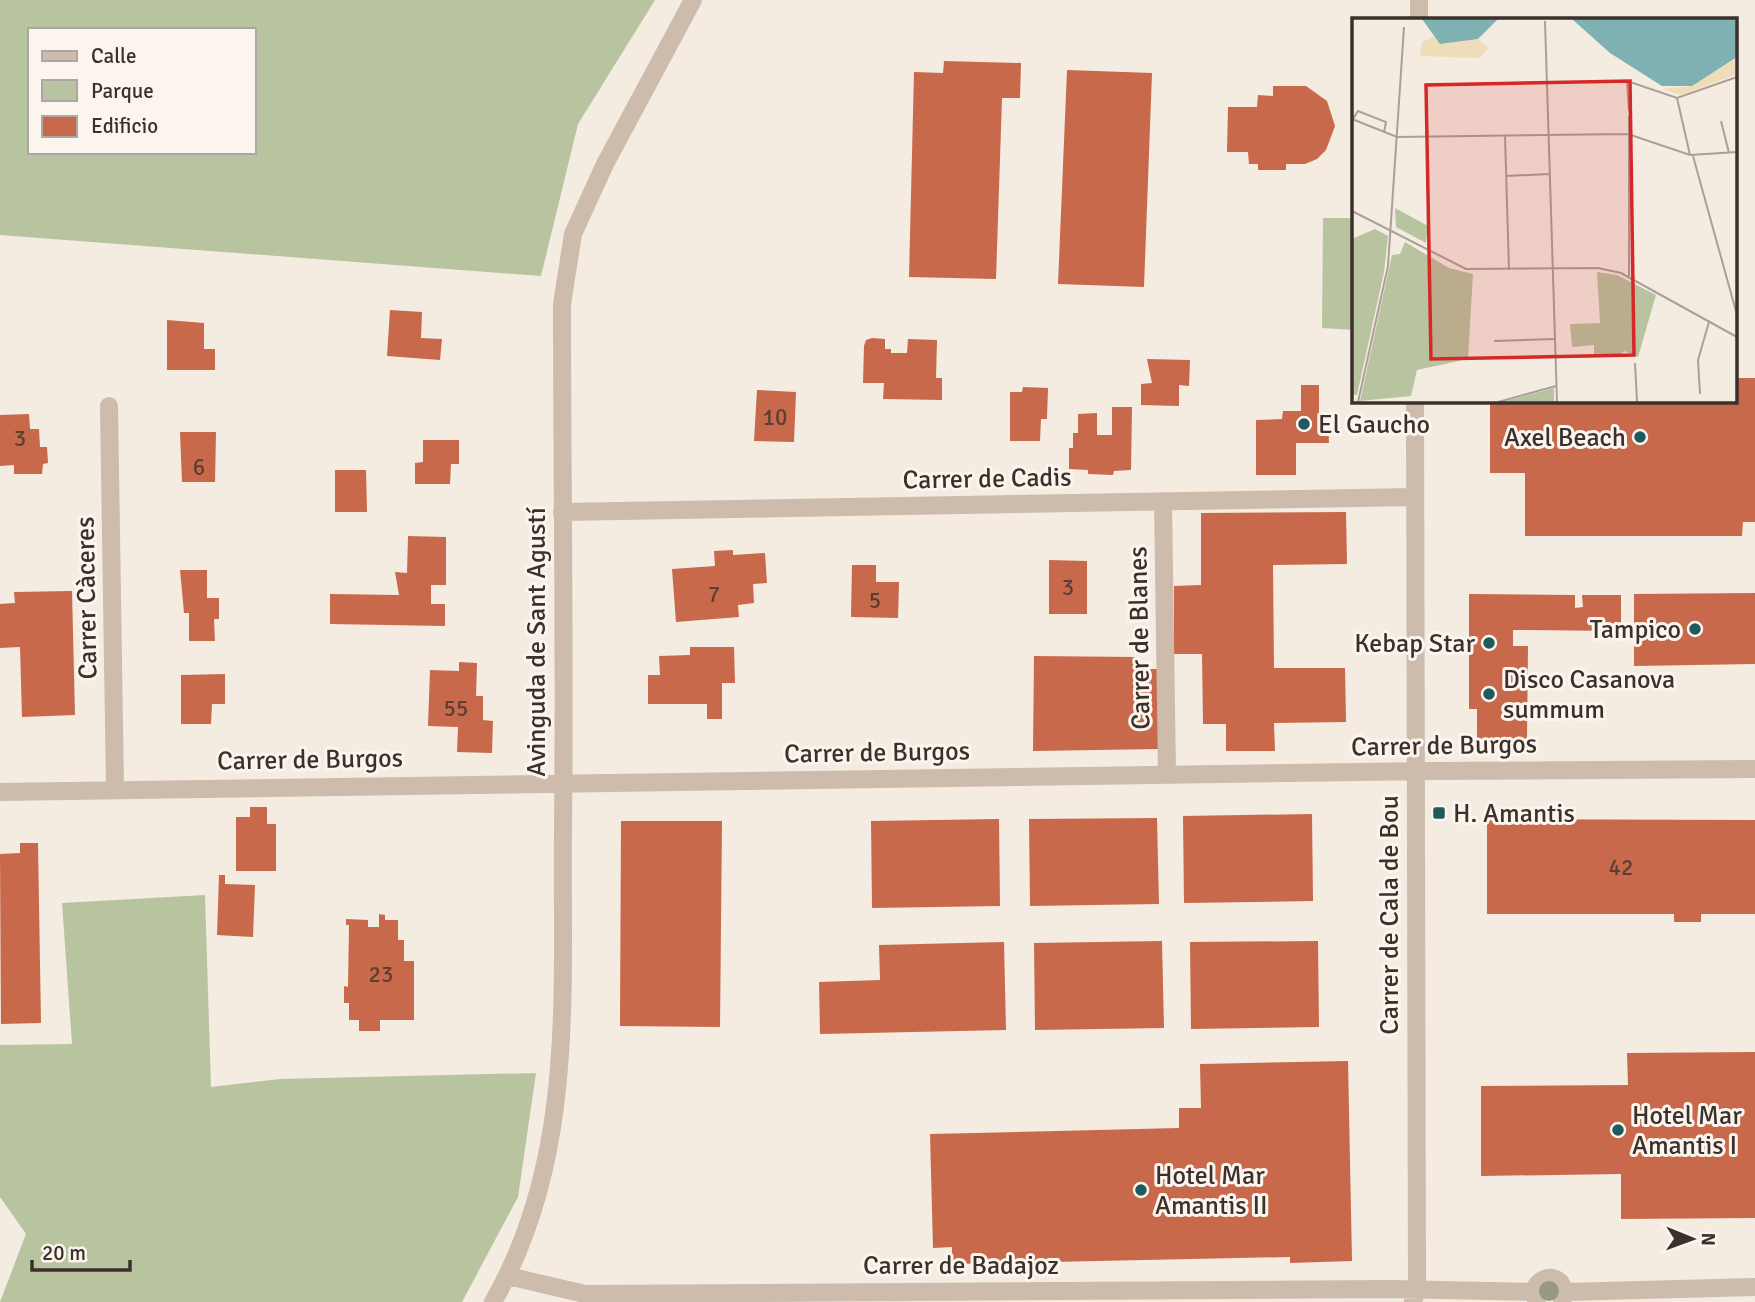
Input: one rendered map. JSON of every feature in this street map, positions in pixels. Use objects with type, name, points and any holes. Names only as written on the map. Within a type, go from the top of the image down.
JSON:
[{"type":"street","name":"Avinguda de Sant Agustí","points":[[493,1302],[508,1276],[542,1189],[560,1080],[564,782],[562,304],[573,234],[604,164],[693,0]]},
{"type":"street","points":[[1419,0],[1419,18]]},
{"type":"street","name":"Carrer de Cala de Bou","points":[[1415,402],[1415,1295]]},
{"type":"street","name":"Carrer Càceres","points":[[109,406],[115,788]]},
{"type":"street","name":"Carrer de Cadis","points":[[562,512],[1414,497]]},
{"type":"street","name":"Carrer de Blanes","points":[[1163,501],[1167,774]]},
{"type":"street","name":"Carrer de Burgos","points":[[0,792],[115,788],[1167,774],[1755,769]]},
{"type":"street","name":"Carrer de Badajoz","points":[[508,1276],[585,1294],[1535,1297]]},
{"type":"street","points":[[1535,1297],[1536,1282],[1544,1276],[1554,1276],[1562,1283],[1563,1297],[1755,1289],[1751,1302]]},
{"type":"green space","points":[[0,0],[655,0],[578,124],[541,276],[0,235]]},
{"type":"green space","points":[[1323,218],[1352,218],[1352,330],[1322,328]]},
{"type":"green space","points":[[205,895],[211,1087],[280,1079],[536,1073],[518,1197],[462,1302],[0,1302],[26,1234],[0,1197],[0,1045],[72,1044],[62,903]]},
{"type":"building","points":[[944,61],[1021,63],[1020,98],[1002,98],[996,279],[909,277],[914,72],[943,73]]},
{"type":"building","points":[[1067,70],[1152,73],[1144,287],[1058,284]]},
{"type":"building","points":[[1273,86],[1306,86],[1327,101],[1335,126],[1326,150],[1317,159],[1305,164],[1286,164],[1286,170],[1258,170],[1258,164],[1249,164],[1248,152],[1227,152],[1228,107],[1257,107],[1258,95],[1273,96]]},
{"type":"building","points":[[390,310],[422,312],[421,338],[442,339],[440,360],[387,356]]},
{"type":"building","points":[[167,320],[204,323],[204,349],[215,349],[215,370],[167,370]]},
{"type":"building","points":[[885,339],[885,349],[891,349],[891,353],[907,353],[908,339],[937,340],[936,378],[942,378],[942,400],[883,399],[884,383],[863,383],[864,346],[866,340]]},
{"type":"building","points":[[1147,359],[1190,360],[1189,386],[1179,385],[1179,406],[1141,405],[1141,384],[1152,383]]},
{"type":"building","name":"Axel Beach","points":[[1738,378],[1755,378],[1755,522],[1743,522],[1742,536],[1525,536],[1525,473],[1490,473],[1490,402],[1738,402]]},
{"type":"building","points":[[1301,385],[1319,385],[1319,419],[1328,419],[1329,443],[1296,443],[1296,475],[1256,475],[1256,420],[1282,419],[1283,411],[1301,411]]},
{"type":"building","points":[[1023,387],[1048,388],[1047,419],[1041,419],[1040,441],[1010,441],[1010,392],[1022,392]]},
{"type":"building","points":[[757,390],[796,392],[794,442],[754,441]]},
{"type":"building","points":[[1112,407],[1132,407],[1131,470],[1114,471],[1113,475],[1088,474],[1088,470],[1069,469],[1069,448],[1073,448],[1073,433],[1078,433],[1078,414],[1097,413],[1097,435],[1112,435]]},
{"type":"building","points":[[29,414],[30,429],[39,429],[40,447],[47,447],[48,463],[43,464],[42,474],[14,474],[14,465],[0,466],[0,415]]},
{"type":"building","points":[[180,432],[216,432],[215,482],[182,482]]},
{"type":"building","points":[[423,440],[459,440],[459,464],[451,464],[450,484],[415,484],[415,463],[423,462]]},
{"type":"building","points":[[335,470],[366,470],[367,512],[335,512]]},
{"type":"building","points":[[1346,512],[1347,564],[1273,565],[1274,668],[1345,668],[1346,722],[1274,723],[1275,751],[1226,751],[1226,724],[1203,724],[1202,654],[1174,654],[1174,586],[1201,585],[1201,513]]},
{"type":"building","points":[[408,536],[446,537],[446,585],[431,585],[431,604],[445,604],[445,626],[330,624],[330,594],[399,595],[395,572],[407,573]]},
{"type":"building","points":[[733,550],[733,555],[765,553],[767,583],[753,584],[754,603],[738,605],[739,617],[676,622],[672,569],[715,566],[714,551]]},
{"type":"building","points":[[1049,560],[1087,561],[1087,614],[1049,614]]},
{"type":"building","points":[[852,565],[876,565],[876,582],[899,582],[898,618],[851,617]]},
{"type":"building","points":[[180,570],[207,570],[207,598],[219,598],[219,619],[214,619],[215,641],[189,641],[189,613],[184,613]]},
{"type":"building","points":[[72,591],[75,715],[22,717],[20,647],[0,648],[0,604],[15,603],[14,592]]},
{"type":"building","name":"Tampico","points":[[1755,593],[1755,664],[1634,666],[1634,594]]},
{"type":"building","points":[[1469,594],[1575,595],[1575,608],[1583,607],[1582,595],[1621,595],[1621,631],[1513,630],[1513,646],[1528,646],[1527,739],[1477,739],[1477,709],[1469,709]]},
{"type":"building","points":[[690,647],[734,647],[735,683],[722,683],[722,719],[707,719],[707,704],[648,704],[648,675],[660,675],[659,656],[690,655]]},
{"type":"building","points":[[1034,656],[1135,657],[1134,669],[1160,669],[1159,749],[1033,751]]},
{"type":"building","points":[[459,662],[477,663],[476,696],[483,696],[483,720],[493,721],[492,753],[457,752],[458,727],[428,726],[430,670],[459,671]]},
{"type":"building","points":[[225,674],[225,704],[212,704],[211,724],[181,724],[181,675]]},
{"type":"building","points":[[250,807],[267,807],[267,824],[276,824],[276,871],[236,871],[236,817],[250,817]]},
{"type":"building","points":[[1312,814],[1313,901],[1184,903],[1183,816]]},
{"type":"building","points":[[1157,818],[1159,904],[1030,906],[1029,819]]},
{"type":"building","points":[[999,819],[1000,906],[872,908],[871,821]]},
{"type":"building","points":[[1487,819],[1755,820],[1755,914],[1701,914],[1701,922],[1674,922],[1674,914],[1487,914]]},
{"type":"building","points":[[621,821],[722,821],[720,1027],[620,1026]]},
{"type":"building","points":[[20,843],[38,843],[41,1023],[1,1024],[0,854],[20,853]]},
{"type":"building","points":[[219,875],[225,875],[225,884],[255,885],[253,937],[217,935]]},
{"type":"building","points":[[379,914],[385,915],[385,920],[398,920],[398,940],[404,940],[404,961],[414,961],[414,1020],[380,1020],[380,1031],[359,1031],[359,1020],[349,1020],[349,1003],[344,1003],[344,986],[348,987],[349,925],[346,925],[346,919],[368,920],[368,927],[379,927]]},
{"type":"building","points":[[1162,941],[1164,1028],[1035,1030],[1034,943]]},
{"type":"building","points":[[1318,941],[1319,1027],[1191,1029],[1190,942]]},
{"type":"building","points":[[1004,942],[1006,1030],[820,1034],[819,982],[880,980],[879,945]]},
{"type":"building","name":"Hotel Mar Amantis I","points":[[1755,1052],[1755,1218],[1621,1219],[1621,1174],[1481,1176],[1481,1086],[1628,1085],[1627,1053]]},
{"type":"building","name":"Hotel Mar Amantis II","points":[[1348,1061],[1352,1261],[1290,1263],[1290,1257],[952,1264],[952,1247],[933,1248],[930,1134],[1179,1128],[1179,1108],[1201,1108],[1200,1064]]},
{"type":"place","name":"El Gaucho","points":[[1304,424]]},
{"type":"place","name":"Axel Beach","points":[[1640,437]]},
{"type":"place","name":"Tampico","points":[[1695,629]]},
{"type":"place","name":"Kebap Star","points":[[1489,643]]},
{"type":"place","name":"Disco Casanova summum","points":[[1489,694]]},
{"type":"place","name":"H. Amantis","points":[[1439,813]]},
{"type":"place","name":"Hotel Mar Amantis I","points":[[1618,1130]]},
{"type":"place","name":"Hotel Mar Amantis II","points":[[1141,1190]]}]
